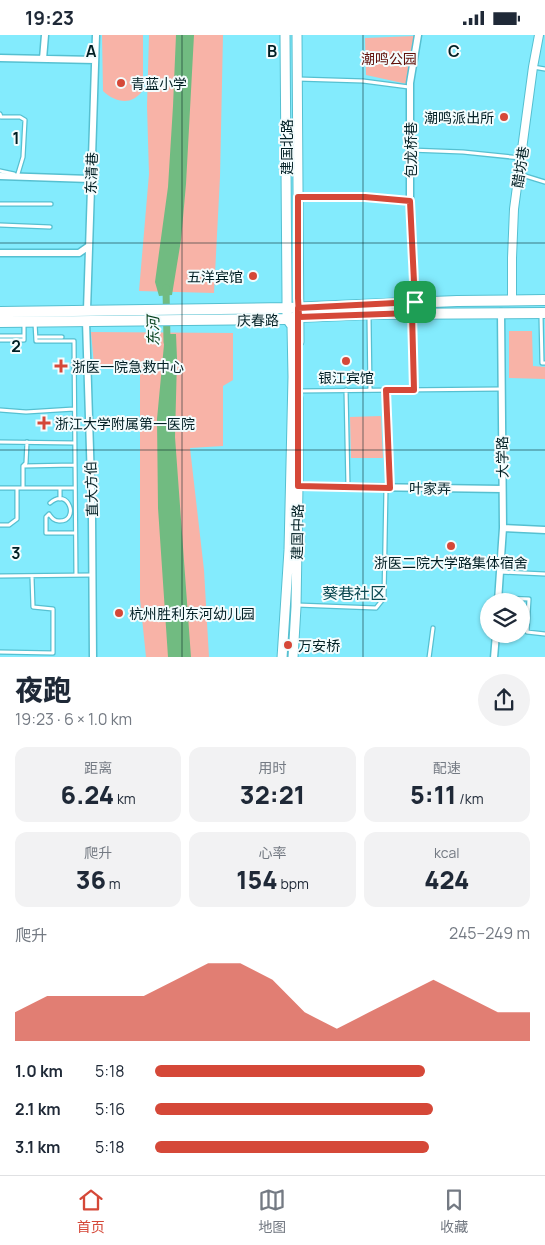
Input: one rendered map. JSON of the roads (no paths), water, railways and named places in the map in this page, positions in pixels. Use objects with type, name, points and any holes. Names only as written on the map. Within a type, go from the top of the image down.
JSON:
[{"type":"main road","name":"建国北路","points":[[285,35],[287,319]]},
{"type":"main road","name":"建国北路","points":[[297,35],[299,312]]},
{"type":"main road","name":"庆春路","points":[[0,313],[86,310],[155,316],[184,321],[287,319],[299,312],[415,302],[512,299],[545,300]]},
{"type":"main road","name":"庆春路","points":[[0,322],[86,321],[155,316],[184,309],[287,308],[299,312],[369,314],[543,313]]},
{"type":"main road","name":"建国中路","points":[[292,657],[296,605],[299,312]]},
{"type":"main road","name":"建国中路","points":[[282,657],[289,549],[293,377],[292,326],[287,319]]},
{"type":"street","points":[[43,59],[45,35]]},
{"type":"street","name":"东清巷","points":[[86,310],[96,35]]},
{"type":"street","name":"包龙桥巷","points":[[415,302],[410,201],[410,87],[418,35]]},
{"type":"street","name":"醋坊巷","points":[[512,299],[512,258],[518,174],[522,158],[532,67],[539,35]]},
{"type":"street","points":[[0,58],[95,60]]},
{"type":"street","points":[[0,176],[90,179]]},
{"type":"street","points":[[0,253],[79,253],[89,246]]},
{"type":"street","name":"大学路","points":[[498,593],[503,528],[502,312]]},
{"type":"street","name":"直大方伯","points":[[86,321],[92,657]]},
{"type":"street","name":"叶家弄","points":[[298,486],[502,489]]},
{"type":"street","points":[[503,528],[545,529]]},
{"type":"street","points":[[494,657],[495,643]]},
{"type":"lane","points":[[532,67],[545,69]]},
{"type":"lane","points":[[298,79],[364,81],[410,87]]},
{"type":"lane","points":[[0,114],[0,117],[20,117],[25,120],[23,157],[17,176],[0,171]]},
{"type":"lane","points":[[410,150],[463,152],[522,158]]},
{"type":"lane","points":[[518,174],[545,182]]},
{"type":"lane","points":[[298,197],[365,197],[410,201]]},
{"type":"lane","points":[[0,204],[51,204]]},
{"type":"lane","points":[[0,225],[50,227]]},
{"type":"lane","points":[[412,313],[414,390]]},
{"type":"lane","points":[[543,313],[542,363],[545,363]]},
{"type":"lane","points":[[369,314],[370,390]]},
{"type":"lane","points":[[0,340],[24,340],[24,321]]},
{"type":"lane","points":[[35,321],[36,341],[74,341],[76,575]]},
{"type":"lane","points":[[0,336],[24,336]]},
{"type":"lane","points":[[36,337],[62,337]]},
{"type":"lane","points":[[298,391],[501,389]]},
{"type":"lane","points":[[296,605],[376,608],[384,598],[388,488],[386,390]]},
{"type":"lane","points":[[346,391],[348,487]]},
{"type":"lane","points":[[0,410],[26,412],[74,409]]},
{"type":"lane","points":[[0,442],[75,443]]},
{"type":"lane","points":[[23,488],[23,466],[26,463],[27,442]]},
{"type":"lane","points":[[23,466],[75,465]]},
{"type":"lane","points":[[0,488],[75,488]]},
{"type":"lane","points":[[0,525],[10,525],[17,519],[17,488]]},
{"type":"lane","points":[[60,488],[60,499]]},
{"type":"lane","points":[[50,503],[60,499],[67,501],[70,508],[69,515],[64,520],[54,520],[49,514],[46,517],[46,533],[76,533]]},
{"type":"lane","points":[[70,508],[75,508]]},
{"type":"lane","points":[[500,572],[545,574]]},
{"type":"lane","points":[[0,576],[92,575]]},
{"type":"lane","points":[[0,652],[53,653],[52,609],[33,607],[32,577]]},
{"type":"lane","points":[[429,657],[433,628]]},
{"type":"lane","points":[[530,632],[545,634]]},
{"type":"waterway","name":"东河","points":[[166,288],[167,342]]},
{"type":"place","name":"青蓝小学","points":[[121,83]]},
{"type":"place","name":"潮鸣派出所","points":[[504,117]]},
{"type":"place","name":"五洋宾馆","points":[[253,276]]},
{"type":"place","name":"银江宾馆","points":[[346,361]]},
{"type":"place","name":"浙医一院急救中心","points":[[61,366]]},
{"type":"place","name":"浙江大学附属第一医院","points":[[44,423]]},
{"type":"place","name":"浙医二院大学路集体宿舍","points":[[451,546]]},
{"type":"place","name":"杭州胜利东河幼儿园","points":[[119,613]]},
{"type":"place","name":"万安桥","points":[[288,645]]},
{"type":"district","name":"葵巷社区","points":[[354,593]]},
{"type":"park label","name":"潮鸣公园","points":[[389,58]]}]
